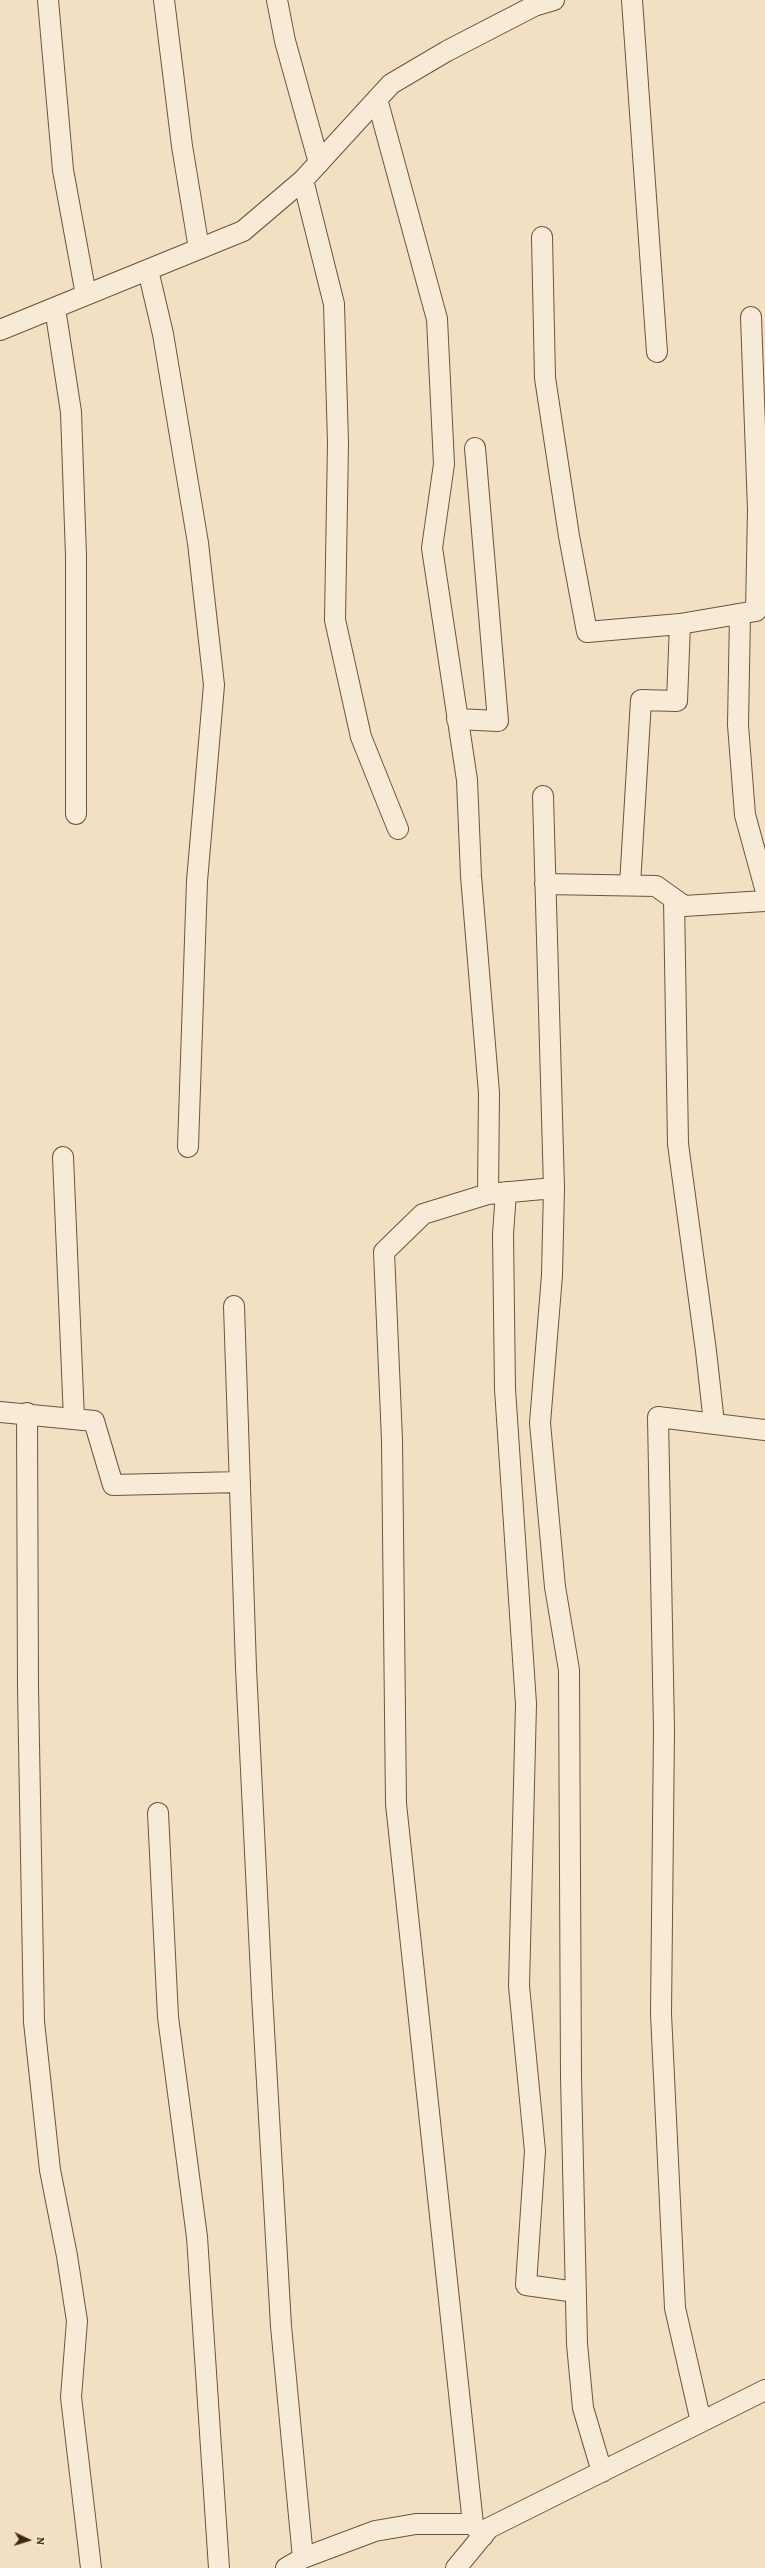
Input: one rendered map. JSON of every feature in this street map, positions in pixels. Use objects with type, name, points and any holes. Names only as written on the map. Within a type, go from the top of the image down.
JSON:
[{"type":"street","points":[[48,0],[63,170],[86,295]]},
{"type":"street","points":[[164,0],[182,146],[199,249]]},
{"type":"street","points":[[277,0],[285,40],[319,163]]},
{"type":"street","points":[[1,326],[55,308],[243,231],[303,180],[391,84],[533,3],[554,0]]},
{"type":"street","points":[[632,0],[657,352]]},
{"type":"street","points":[[377,100],[437,319],[444,464],[432,548],[467,780],[471,876],[497,1193],[503,1234],[504,1389],[526,1704],[519,1986],[535,2150],[526,2285],[576,2292]]},
{"type":"street","points":[[303,180],[334,304],[338,443],[335,620],[361,738],[398,829]]},
{"type":"street","points":[[542,237],[545,378],[569,536],[587,632],[680,624],[756,611],[758,510],[751,317]]},
{"type":"street","points":[[148,270],[163,334],[198,543],[214,685],[197,881],[188,1147]]},
{"type":"street","points":[[55,308],[71,412],[76,556],[76,814]]},
{"type":"street","points":[[458,719],[498,721],[475,448]]},
{"type":"street","points":[[740,614],[738,725],[745,815],[765,888]]},
{"type":"street","points":[[630,885],[641,700],[677,701],[680,624]]},
{"type":"street","points":[[543,796],[554,1188],[552,1276],[540,1423],[555,1587],[569,1670],[571,2076],[577,2344],[584,2408],[602,2472]]},
{"type":"street","points":[[545,884],[656,886],[684,906],[765,901]]},
{"type":"street","points":[[674,899],[678,1144],[706,1351],[714,1423]]},
{"type":"street","points":[[63,1157],[74,1419]]},
{"type":"street","points":[[467,2563],[478,2530],[396,1804],[392,1440],[384,1252],[423,1214],[497,1193],[554,1188]]},
{"type":"street","points":[[234,1306],[260,1956],[281,2326],[303,2558]]},
{"type":"street","points":[[0,1412],[27,1413],[94,1421],[113,1485],[240,1482]]},
{"type":"street","points":[[27,1413],[28,1688],[34,2022],[50,2170],[67,2256],[77,2321],[71,2397],[91,2568]]},
{"type":"street","points":[[701,2422],[676,2308],[661,2014],[664,1730],[658,1417],[765,1430]]},
{"type":"street","points":[[158,1813],[168,2017],[197,2237],[219,2568]]},
{"type":"street","points":[[286,2568],[303,2558],[376,2531],[416,2524],[478,2530],[489,2528],[765,2390]]}]
